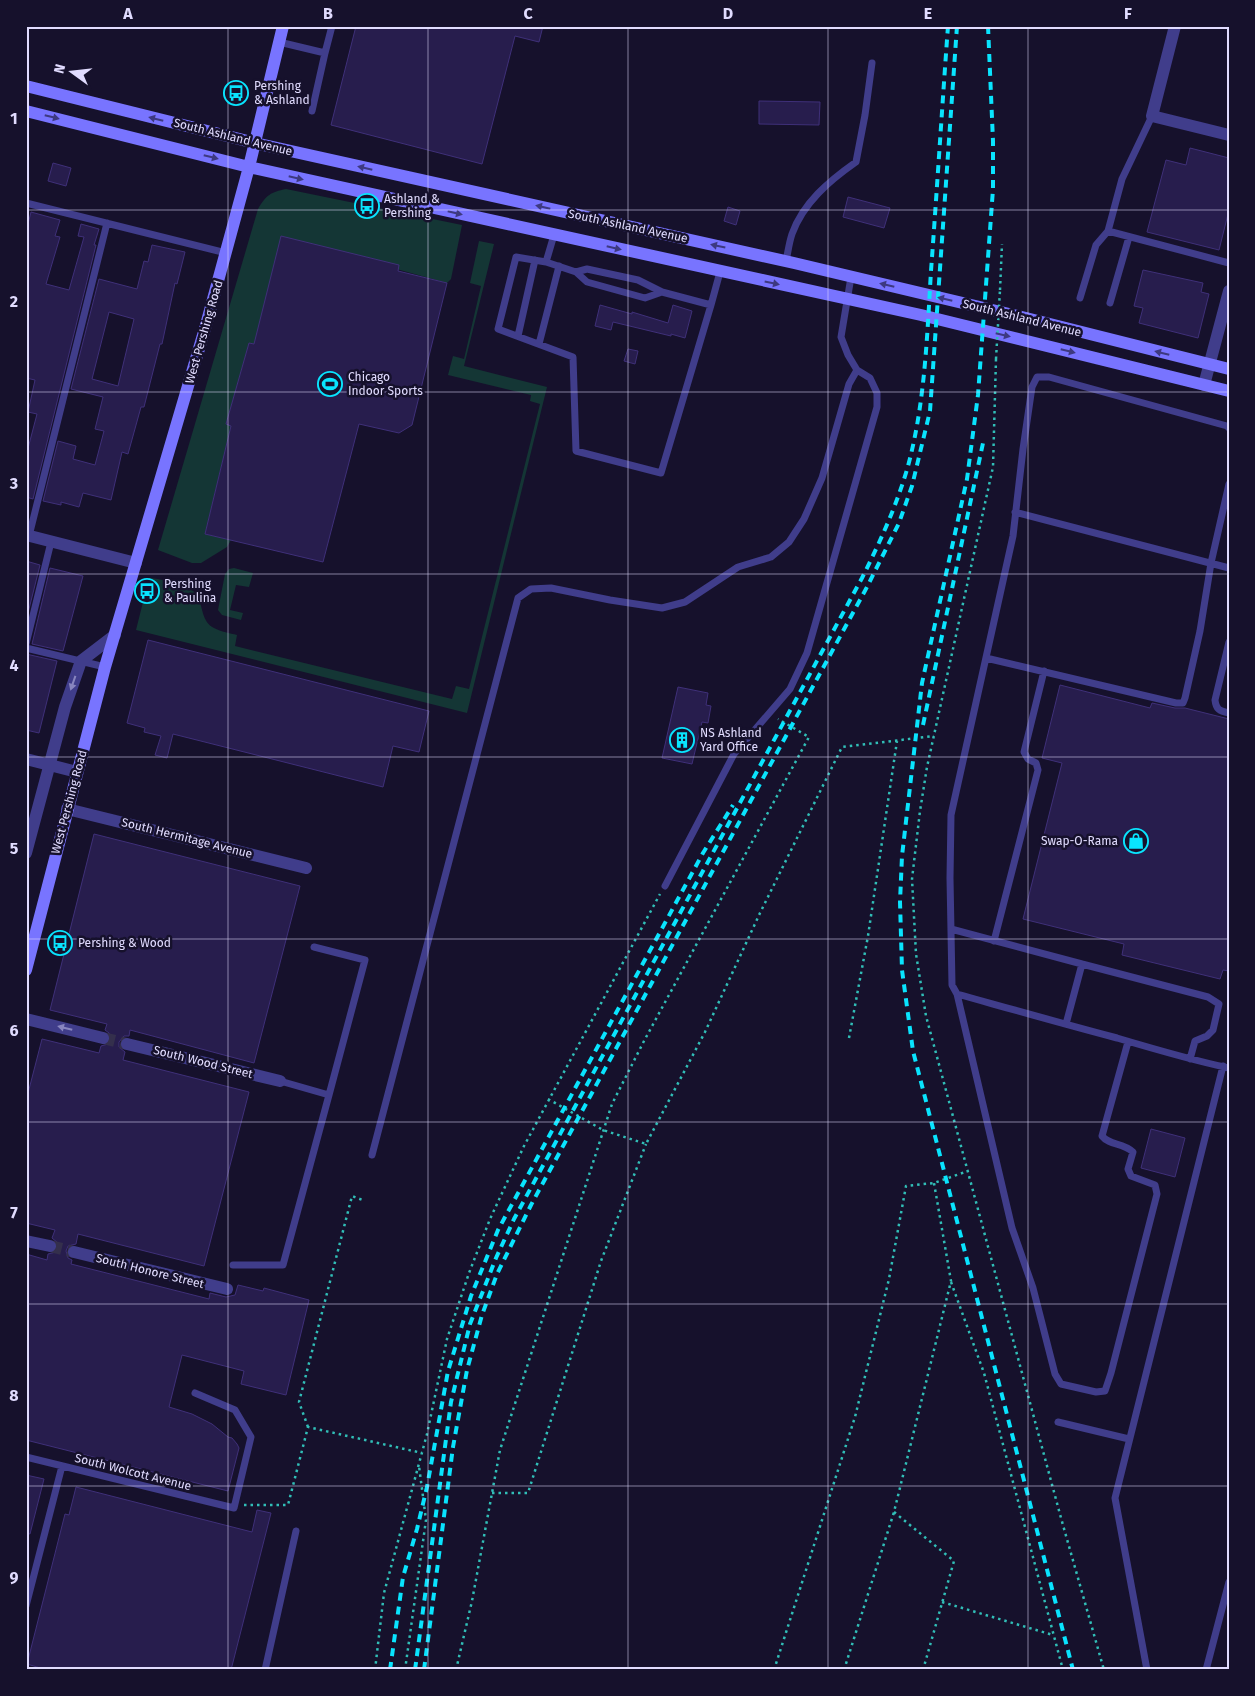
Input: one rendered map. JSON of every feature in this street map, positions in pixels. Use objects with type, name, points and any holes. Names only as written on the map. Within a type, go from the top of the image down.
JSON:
[{"type":"main road","name":"West Pershing Road","points":[[26,970],[105,667],[185,399],[226,253],[283,26]]},
{"type":"main road","name":"South Ashland Avenue","points":[[26,86],[254,143],[786,261],[1229,369]]},
{"type":"main road","name":"South Ashland Avenue","points":[[26,111],[249,167],[848,299],[1012,337],[1229,391]]},
{"type":"street","points":[[1175,26],[1152,116],[1229,135]]},
{"type":"street","points":[[1204,385],[1229,291]]},
{"type":"street","points":[[28,536],[136,563]]},
{"type":"street","points":[[26,853],[65,707],[81,661],[115,635]]},
{"type":"street","points":[[26,759],[77,772]]},
{"type":"street","name":"South Hermitage Avenue","points":[[67,809],[306,868]]},
{"type":"street","points":[[26,1019],[103,1038]]},
{"type":"street","name":"South Wood Street","points":[[127,1044],[280,1081]]},
{"type":"street","points":[[26,1241],[50,1246]]},
{"type":"street","name":"South Honore Street","points":[[74,1252],[226,1289]]},
{"type":"lane","points":[[312,112],[332,26]]},
{"type":"lane","points":[[280,42],[325,53]]},
{"type":"lane","points":[[786,261],[792,233],[810,202],[836,176],[856,162],[866,115],[872,63]]},
{"type":"lane","points":[[1080,298],[1096,245],[1108,231],[1122,179],[1152,116]]},
{"type":"lane","points":[[26,203],[226,253]]},
{"type":"lane","points":[[28,536],[107,224]]},
{"type":"lane","points":[[1108,231],[1229,263]]},
{"type":"lane","points":[[546,262],[554,235]]},
{"type":"lane","points":[[1110,303],[1129,237]]},
{"type":"lane","points":[[662,292],[645,298],[587,282],[576,272],[559,266],[516,257],[498,329],[573,357],[576,451],[661,473],[720,272]]},
{"type":"lane","points":[[518,336],[535,260]]},
{"type":"lane","points":[[539,344],[559,266]]},
{"type":"lane","points":[[576,272],[587,269],[638,280],[662,292],[711,305]]},
{"type":"lane","points":[[665,886],[734,754],[790,688],[807,653],[877,407],[877,393],[870,378],[857,370],[841,337],[851,277]]},
{"type":"lane","points":[[372,1155],[518,598],[531,589],[551,588],[662,608],[685,602],[738,567],[771,557],[789,542],[804,519],[822,478],[849,384],[857,370]]},
{"type":"lane","points":[[1128,1042],[1102,1136],[1106,1141],[1127,1146],[1133,1152],[1128,1169],[1131,1176],[1155,1185],[1157,1194],[1111,1373],[1105,1391],[1096,1392],[1061,1384],[1055,1374],[1033,1288],[1012,1228],[958,994],[952,985],[951,815],[1013,536],[1032,387],[1038,377],[1049,377],[1229,428]]},
{"type":"lane","points":[[986,658],[1182,703],[1185,698],[1200,631],[1211,563],[1229,484]]},
{"type":"lane","points":[[1015,512],[1229,568]]},
{"type":"lane","points":[[52,542],[26,646],[105,667]]},
{"type":"lane","points":[[1229,642],[1215,700],[1216,708],[1229,713]]},
{"type":"lane","points":[[994,941],[1038,770],[1036,763],[1028,759],[1024,752],[1044,671]]},
{"type":"lane","points":[[951,929],[1208,997],[1220,1004],[1213,1030],[1207,1036],[1195,1041],[1190,1059]]},
{"type":"lane","points":[[233,1265],[283,1265],[365,960],[314,947]]},
{"type":"lane","points":[[1066,1024],[1082,964]]},
{"type":"lane","points":[[958,994],[1190,1059],[1226,1067],[1115,1498],[1147,1670]]},
{"type":"lane","points":[[280,1081],[329,1095]]},
{"type":"lane","points":[[195,1393],[235,1410],[251,1437],[235,1507]]},
{"type":"lane","points":[[1058,1422],[1130,1439]]},
{"type":"lane","name":"South Wolcott Avenue","points":[[26,1457],[235,1507]]},
{"type":"lane","points":[[26,1606],[62,1466]]},
{"type":"lane","points":[[265,1670],[296,1531]]},
{"type":"lane","points":[[1206,1670],[1229,1582]]},
{"type":"path","points":[[1002,244],[993,467],[927,767],[920,811],[912,879],[916,954],[926,1016],[1058,1509],[1104,1670]]},
{"type":"path","points":[[456,1670],[472,1601],[500,1450],[612,1104],[644,1041],[809,737],[768,714]]},
{"type":"path","points":[[492,1493],[528,1494],[601,1261],[646,1144],[705,1032],[760,914],[842,747],[934,736]]},
{"type":"path","points":[[849,1038],[868,936],[897,740]]},
{"type":"path","points":[[375,1670],[384,1593],[422,1453],[447,1339],[469,1273],[490,1219],[524,1146],[665,886]]},
{"type":"path","points":[[548,1099],[603,1130],[646,1144]]},
{"type":"path","points":[[774,1670],[855,1417],[889,1279],[906,1186],[934,1183],[968,1172]]},
{"type":"path","points":[[934,1183],[951,1281],[984,1373],[1063,1670]]},
{"type":"path","points":[[235,1507],[288,1505],[308,1427],[299,1402],[352,1196],[365,1201]]},
{"type":"path","points":[[844,1670],[894,1512],[951,1281]]},
{"type":"path","points":[[308,1427],[422,1453]]},
{"type":"path","points":[[405,1670],[426,1520],[419,1464]]},
{"type":"path","points":[[894,1512],[954,1561],[923,1670]]},
{"type":"path","points":[[942,1602],[1053,1636]]},
{"type":"green space","points":[[286,189],[462,225],[451,279],[447,283],[281,237],[254,344],[249,343],[226,424],[231,426],[205,534],[231,540],[227,547],[201,563],[192,563],[158,550],[258,209],[269,195]]},
{"type":"green space","points":[[479,241],[494,244],[464,366],[547,387],[467,713],[136,630],[149,578],[161,580],[177,583],[195,593],[200,601],[205,618],[210,625],[237,635],[235,646],[452,699],[456,686],[469,689],[540,404],[530,401],[531,395],[448,375],[453,356],[464,359],[481,286],[470,283]]},
{"type":"green space","points":[[234,568],[253,573],[249,587],[236,585],[230,610],[243,613],[241,620],[222,615],[218,610],[225,574],[229,569]]},
{"type":"building","points":[[356,26],[543,26],[539,42],[515,36],[482,164],[331,125]]},
{"type":"building","points":[[759,101],[820,102],[819,125],[759,124]]},
{"type":"building","points":[[1190,148],[1229,158],[1229,210],[1219,250],[1147,232],[1166,160],[1186,165]]},
{"type":"building","points":[[53,163],[71,168],[66,186],[48,181]]},
{"type":"building","points":[[848,197],[890,208],[884,228],[843,217]]},
{"type":"building","points":[[728,207],[740,211],[736,225],[724,221]]},
{"type":"building","points":[[31,212],[60,220],[55,236],[60,237],[46,284],[69,290],[84,237],[78,236],[81,224],[99,229],[33,499],[26,497],[26,456],[37,414],[28,412],[35,380],[26,378],[26,232]]},
{"type":"building","name":"Chicago Indoor Sports","points":[[281,236],[399,265],[398,271],[447,283],[412,425],[399,433],[359,424],[323,562],[205,534],[231,426],[226,424],[249,343],[254,344]]},
{"type":"building","points":[[152,245],[185,252],[177,284],[175,283],[162,344],[160,344],[144,407],[141,407],[128,454],[122,452],[111,500],[83,493],[79,507],[61,502],[61,505],[43,501],[58,441],[76,446],[73,459],[95,465],[104,431],[95,429],[103,397],[71,389],[99,279],[137,289],[144,261],[148,262]],"holes":[[[109,312],[134,319],[118,386],[92,379]]]},
{"type":"building","points":[[1143,270],[1203,283],[1201,292],[1209,294],[1198,338],[1139,323],[1143,308],[1134,306]]},
{"type":"building","points":[[600,305],[668,323],[673,305],[692,311],[685,338],[613,322],[611,330],[595,326]]},
{"type":"building","points":[[628,349],[638,351],[635,364],[624,361]]},
{"type":"building","points":[[26,561],[40,565],[26,621]]},
{"type":"building","points":[[50,568],[83,576],[63,651],[32,644]]},
{"type":"building","points":[[148,640],[429,711],[419,752],[393,746],[383,787],[173,734],[167,758],[155,755],[161,736],[144,732],[145,728],[127,723]]},
{"type":"building","points":[[26,654],[57,661],[39,733],[26,730]]},
{"type":"building","name":"Swap-O-Rama","points":[[1060,685],[1150,708],[1152,703],[1185,708],[1229,719],[1229,971],[1223,970],[1220,979],[1122,955],[1124,944],[1023,919],[1062,763],[1042,758]]},
{"type":"building","name":"NS Ashland Yard Office","points":[[678,687],[708,693],[706,705],[711,706],[708,723],[702,722],[692,764],[662,758]]},
{"type":"building","points":[[94,834],[300,886],[254,1063],[130,1030],[129,1036],[124,1036],[119,1042],[119,1047],[125,1052],[123,1060],[249,1092],[204,1266],[78,1234],[76,1244],[68,1246],[66,1251],[68,1258],[72,1260],[71,1264],[209,1299],[210,1293],[226,1297],[235,1295],[238,1285],[263,1291],[264,1288],[309,1300],[286,1395],[241,1384],[244,1371],[182,1355],[169,1407],[192,1414],[212,1424],[232,1438],[237,1444],[239,1448],[228,1491],[26,1440],[26,1254],[47,1260],[48,1254],[56,1252],[58,1243],[52,1238],[55,1230],[26,1223],[26,1101],[42,1039],[99,1053],[101,1046],[108,1044],[111,1039],[109,1033],[105,1030],[107,1024],[50,1010]]},
{"type":"building","points":[[1151,1129],[1185,1138],[1175,1177],[1141,1168]]},
{"type":"building","points":[[26,1475],[44,1479],[30,1534],[26,1533]]},
{"type":"building","points":[[76,1487],[252,1532],[257,1510],[271,1513],[231,1670],[47,1670],[27,1664],[65,1514],[69,1515]]},
{"type":"tunnel","points":[[103,1038],[127,1044]]},
{"type":"tunnel","points":[[50,1246],[74,1252]]},
{"type":"railway","points":[[415,1670],[451,1402],[470,1324],[496,1258],[514,1219],[862,578],[888,523],[904,481],[914,442],[922,394],[948,26]]},
{"type":"railway","points":[[424,1670],[453,1447],[467,1370],[482,1315],[497,1274],[531,1205],[867,587],[899,523],[912,486],[930,411],[957,26]]},
{"type":"railway","points":[[988,26],[993,189],[978,395],[967,479],[922,683],[902,856],[900,902],[902,970],[913,1051],[1073,1670]]},
{"type":"railway","points":[[923,725],[983,443]]},
{"type":"railway","points":[[390,1670],[403,1577],[427,1487],[448,1371],[471,1296],[498,1230],[703,853],[733,805]]},
{"type":"place","name":"Pershing & Ashland","points":[[236,93]]},
{"type":"place","name":"Ashland & Pershing","points":[[367,206]]},
{"type":"place","name":"Chicago Indoor Sports","points":[[330,384]]},
{"type":"place","name":"Pershing & Paulina","points":[[147,591]]},
{"type":"place","name":"NS Ashland Yard Office","points":[[682,740]]},
{"type":"place","name":"Swap-O-Rama","points":[[1136,841]]},
{"type":"place","name":"Pershing & Wood","points":[[60,943]]}]
